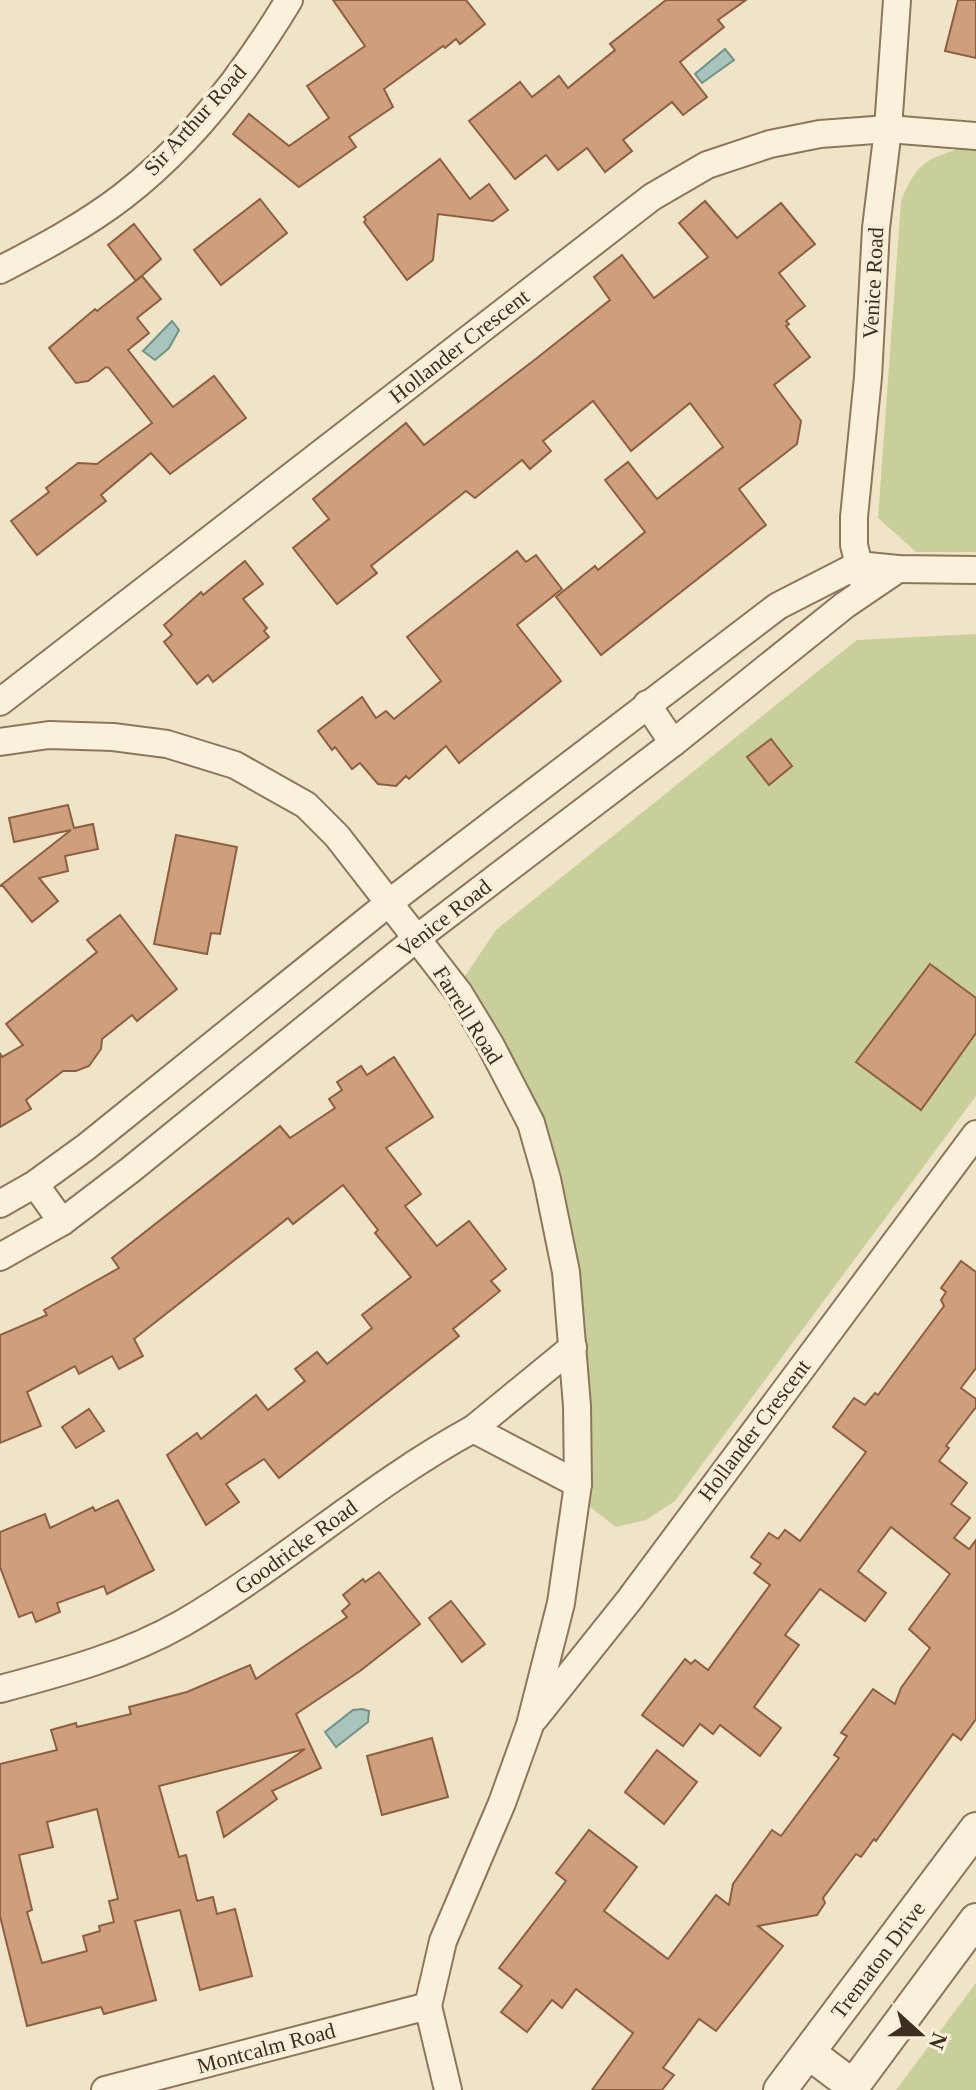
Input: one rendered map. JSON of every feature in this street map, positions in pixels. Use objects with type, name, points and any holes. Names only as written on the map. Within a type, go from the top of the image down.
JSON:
[{"type":"street","name":"Sir Arthur Road","points":[[0,270],[64,236],[123,196],[170,155],[226,92],[289,0]]},
{"type":"street","name":"Venice Road","points":[[862,577],[854,517],[897,0]]},
{"type":"street","name":"Hollander Crescent","points":[[0,702],[652,197],[707,165],[770,144],[820,134],[888,129],[976,136]]},
{"type":"street","points":[[862,577],[898,569],[976,570]]},
{"type":"street","name":"Venice Road","points":[[0,1204],[35,1184],[86,1147],[390,902],[778,606],[862,577]]},
{"type":"street","name":"Venice Road","points":[[0,1257],[62,1222],[129,1171],[417,938],[673,743],[862,577]]},
{"type":"street","points":[[647,704],[673,743]]},
{"type":"street","name":"Farrell Road","points":[[0,742],[49,735],[113,737],[167,744],[235,765],[306,805],[337,836],[390,902],[459,993],[490,1044],[531,1123],[547,1179],[566,1272],[577,1406],[578,1484]]},
{"type":"street","name":"Hollander Crescent","points":[[530,1725],[630,1599],[976,1134]]},
{"type":"street","points":[[35,1184],[62,1222]]},
{"type":"street","name":"Goodricke Road","points":[[0,1689],[100,1662],[180,1624],[242,1587],[406,1468],[473,1429],[573,1347]]},
{"type":"street","points":[[473,1429],[578,1484]]},
{"type":"street","name":"Hollander Crescent","points":[[448,2090],[428,2006],[443,1941],[502,1803],[530,1725],[561,1603],[578,1484]]},
{"type":"street","name":"Trematon Drive","points":[[780,2090],[976,1829]]},
{"type":"street","points":[[809,2053],[851,2088],[976,1920]]},
{"type":"street","name":"Montcalm Road","points":[[105,2090],[428,2006]]},
{"type":"green space","points":[[961,148],[976,150],[976,552],[916,552],[878,518],[901,201],[923,165]]},
{"type":"green space","points":[[976,634],[976,1096],[675,1501],[646,1520],[616,1527],[590,1507],[574,1464],[547,1175],[463,979],[496,930],[857,640]]},
{"type":"green space","points":[[976,1983],[976,2090],[896,2090]]},
{"type":"water","points":[[725,49],[734,60],[702,83],[695,74]]},
{"type":"water","points":[[172,321],[179,330],[169,348],[155,360],[143,351]]},
{"type":"water","points":[[353,1710],[369,1711],[368,1722],[336,1747],[325,1732]]},
{"type":"building","points":[[333,0],[466,0],[485,24],[460,44],[456,39],[445,48],[443,46],[384,89],[393,107],[349,137],[356,147],[299,187],[233,134],[249,114],[289,146],[329,118],[307,86],[365,46]]},
{"type":"building","points":[[666,0],[746,0],[718,20],[724,27],[680,62],[707,97],[683,115],[672,102],[623,140],[632,151],[605,172],[587,148],[558,170],[546,155],[515,179],[469,121],[520,82],[532,97],[559,76],[568,88],[615,50],[610,44]]},
{"type":"building","points":[[958,0],[976,0],[976,58],[945,51]]},
{"type":"building","points":[[440,159],[470,199],[489,184],[508,210],[493,221],[438,214],[433,260],[407,280],[364,222],[364,217]]},
{"type":"building","points":[[260,199],[287,233],[221,285],[194,250]]},
{"type":"building","points":[[705,201],[737,238],[781,203],[815,244],[779,273],[805,306],[786,321],[789,324],[786,326],[810,357],[774,385],[801,421],[797,444],[739,489],[766,525],[601,655],[556,597],[595,566],[598,570],[645,532],[605,480],[628,462],[657,499],[723,447],[690,403],[631,451],[593,401],[543,441],[551,451],[530,469],[522,460],[475,498],[466,491],[371,566],[377,573],[337,604],[293,548],[329,519],[313,499],[406,423],[424,445],[537,358],[610,300],[594,277],[622,255],[654,298],[708,257],[679,223]]},
{"type":"building","points":[[134,224],[161,259],[136,281],[108,245]]},
{"type":"building","points":[[142,276],[161,299],[137,318],[149,333],[128,350],[173,407],[214,376],[246,418],[170,474],[151,453],[101,495],[106,501],[37,555],[11,521],[49,492],[46,488],[78,463],[97,464],[152,423],[109,368],[106,367],[88,381],[76,383],[49,348],[95,309],[97,311]]},
{"type":"building","points":[[517,551],[526,562],[536,555],[562,589],[517,625],[561,681],[459,763],[446,746],[409,779],[406,776],[396,786],[378,784],[360,763],[352,769],[318,731],[362,697],[376,718],[386,711],[394,719],[441,681],[407,637]]},
{"type":"building","points":[[245,561],[263,584],[243,599],[267,628],[264,631],[269,637],[213,682],[208,675],[197,684],[164,642],[172,635],[164,625],[201,592],[203,595]]},
{"type":"building","points":[[771,739],[792,766],[769,785],[747,757]]},
{"type":"building","points":[[68,805],[74,828],[93,824],[98,849],[65,856],[68,871],[39,878],[58,901],[32,922],[0,886],[71,830],[14,842],[9,818]]},
{"type":"building","points":[[176,835],[237,847],[220,934],[211,933],[207,954],[154,944]]},
{"type":"building","points":[[120,915],[177,989],[137,1021],[132,1015],[102,1039],[101,1049],[89,1066],[76,1071],[63,1071],[26,1100],[31,1109],[0,1127],[0,1053],[2,1057],[23,1045],[6,1024],[97,952],[87,940]]},
{"type":"building","points":[[930,964],[976,998],[976,1033],[921,1110],[856,1062]]},
{"type":"building","points":[[394,1057],[433,1117],[386,1148],[421,1194],[405,1206],[437,1246],[469,1221],[506,1269],[491,1281],[500,1291],[453,1329],[459,1336],[279,1478],[264,1459],[226,1484],[239,1502],[206,1525],[167,1455],[197,1433],[201,1439],[256,1395],[268,1410],[305,1381],[295,1369],[317,1352],[327,1364],[372,1328],[362,1315],[411,1277],[375,1233],[378,1230],[343,1185],[293,1224],[288,1218],[134,1339],[143,1356],[119,1369],[112,1356],[79,1374],[75,1366],[27,1392],[41,1426],[0,1443],[0,1335],[47,1315],[44,1310],[119,1268],[112,1258],[280,1126],[290,1138],[335,1108],[329,1099],[342,1090],[337,1082],[361,1066],[367,1075]]},
{"type":"building","points":[[961,1261],[976,1272],[976,1368],[961,1388],[976,1399],[976,1407],[946,1446],[949,1448],[939,1461],[967,1483],[951,1504],[970,1518],[954,1538],[969,1549],[976,1540],[976,1719],[961,1740],[953,1734],[876,1841],[874,1839],[861,1857],[856,1854],[823,1898],[825,1903],[817,1915],[758,1926],[783,1946],[716,2031],[699,2019],[663,2068],[674,2075],[662,2090],[592,2090],[633,2033],[576,1989],[562,2008],[552,2000],[527,2032],[501,2012],[522,1986],[499,1968],[566,1881],[556,1873],[589,1830],[637,1867],[604,1911],[668,1959],[716,1895],[729,1905],[733,1884],[772,1830],[781,1836],[839,1758],[834,1755],[847,1736],[841,1733],[873,1689],[895,1704],[901,1688],[930,1648],[909,1629],[950,1574],[891,1527],[858,1571],[886,1593],[865,1621],[820,1589],[785,1635],[799,1645],[754,1707],[781,1728],[760,1756],[720,1725],[713,1734],[700,1724],[683,1746],[642,1715],[685,1659],[691,1664],[695,1660],[708,1670],[770,1585],[754,1573],[761,1564],[751,1557],[769,1533],[778,1539],[785,1530],[800,1541],[866,1452],[833,1427],[854,1398],[865,1405],[875,1393],[878,1395],[944,1306],[941,1300],[946,1292],[941,1288]]},
{"type":"building","points":[[89,1409],[104,1431],[76,1448],[62,1427]]},
{"type":"building","points":[[118,1500],[154,1570],[107,1594],[104,1586],[57,1603],[60,1612],[36,1622],[32,1612],[19,1617],[0,1567],[0,1532],[45,1514],[50,1528],[93,1507],[95,1511]]},
{"type":"building","points":[[379,1572],[420,1624],[360,1671],[296,1714],[321,1768],[272,1791],[277,1799],[224,1837],[217,1812],[305,1749],[159,1786],[179,1857],[186,1855],[197,1901],[213,1897],[217,1914],[235,1909],[252,1976],[200,1990],[180,1910],[135,1921],[156,2000],[104,2014],[101,2007],[27,2026],[0,1916],[0,1764],[57,1750],[51,1730],[131,1714],[129,1707],[187,1692],[250,1665],[256,1679],[347,1617],[342,1611],[350,1604],[343,1595],[363,1579],[365,1582]],"holes":[[[97,1809],[118,1899],[109,1901],[114,1922],[99,1926],[100,1931],[83,1936],[87,1951],[42,1963],[27,1912],[32,1910],[19,1855],[53,1847],[47,1822]]]},
{"type":"building","points":[[451,1601],[485,1644],[462,1662],[429,1618]]},
{"type":"building","points":[[432,1738],[448,1797],[382,1815],[367,1756]]},
{"type":"building","points":[[657,1750],[697,1782],[664,1824],[625,1792]]}]
